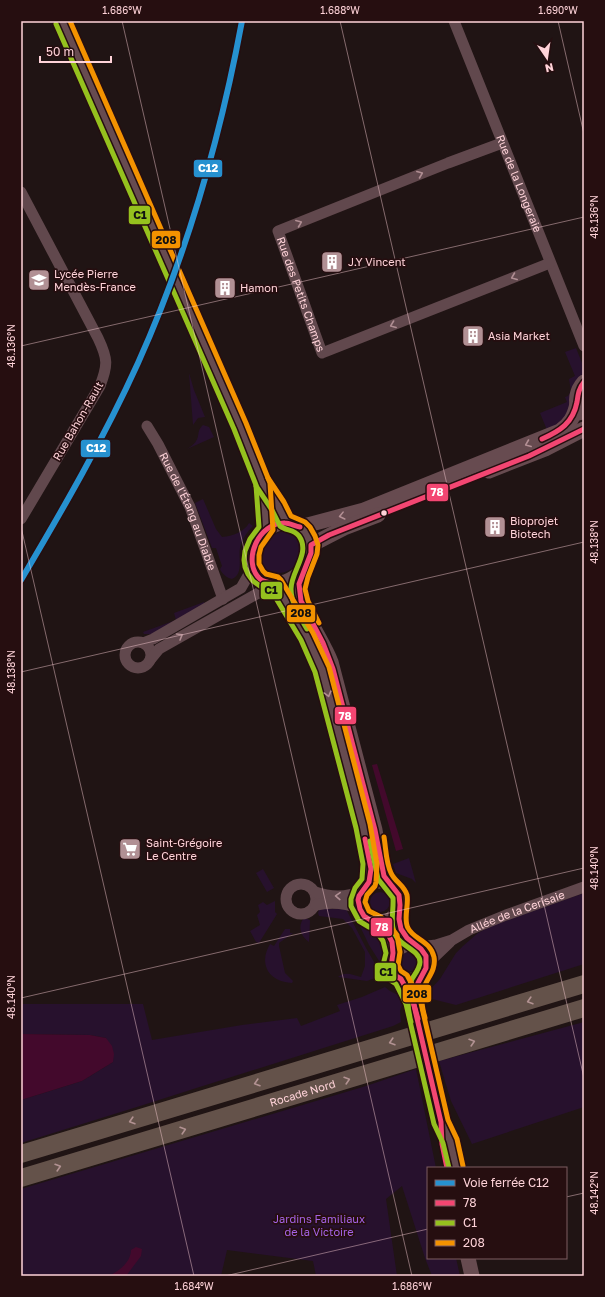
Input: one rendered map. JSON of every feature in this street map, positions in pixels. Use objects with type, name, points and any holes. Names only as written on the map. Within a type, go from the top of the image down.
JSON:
[{"type":"highway","points":[[567,989],[577,977],[584,975]]},
{"type":"highway","name":"Rocade Nord","points":[[21,1154],[584,984]]},
{"type":"highway","name":"Rocade Nord","points":[[21,1178],[584,1008]]},
{"type":"main road","points":[[62,21],[163,254],[240,426],[263,483],[278,506],[286,522]]},
{"type":"main road","points":[[300,527],[364,510],[560,431],[570,422],[574,414],[577,404],[578,391],[584,382]]},
{"type":"main road","points":[[577,404],[578,411],[584,420]]},
{"type":"main road","points":[[311,545],[344,528],[540,452],[584,429]]},
{"type":"main road","points":[[263,483],[266,529]]},
{"type":"main road","points":[[304,569],[290,580],[272,584],[263,581],[258,577],[254,572],[252,562],[253,548],[266,529],[276,524],[290,522],[300,527],[308,536],[311,545],[310,553],[299,584],[300,601],[323,643],[331,662],[375,830],[382,869],[388,883]]},
{"type":"main road","points":[[272,584],[312,648],[322,670],[364,833],[370,864],[370,878],[358,900],[360,909],[367,919],[377,922],[388,921],[393,918],[399,910]]},
{"type":"main road","points":[[364,888],[378,881],[388,883],[394,887],[399,895],[401,930],[406,937],[418,946],[427,957],[428,964],[424,974],[411,981],[402,980]]},
{"type":"main road","points":[[377,922],[388,934],[392,942],[393,953],[391,967],[396,976],[402,980],[414,1001],[441,1122],[442,1144],[447,1167]]},
{"type":"main road","points":[[393,953],[403,945],[408,944],[418,946]]},
{"type":"main road","points":[[414,1001],[420,977]]},
{"type":"main road","points":[[441,1122],[450,1141],[456,1167]]},
{"type":"main road","points":[[468,1259],[472,1276]]},
{"type":"main road","points":[[475,1259],[479,1276]]},
{"type":"street","name":"Rue de la Longeraie","points":[[454,21],[584,346]]},
{"type":"street","name":"Rue des Petits Champs","points":[[502,143],[278,231],[322,353],[550,263]]},
{"type":"street","name":"Rue Bahon-Rault","points":[[21,192],[98,338],[104,351],[106,367],[100,386],[21,519]]},
{"type":"street","name":"Rue de l'Étang au Diable","points":[[147,426],[158,444],[190,507],[223,599]]},
{"type":"street","points":[[252,562],[249,574],[241,588],[153,639],[128,646],[125,653],[125,660],[129,665],[140,668],[146,666],[159,649],[272,584]]},
{"type":"street","points":[[143,643],[151,652],[150,660]]},
{"type":"street","points":[[315,892],[317,900],[316,905],[309,912],[299,914],[291,910],[286,898],[290,889],[298,884],[306,884],[315,892],[322,894],[346,896],[354,894],[364,888]]},
{"type":"street","name":"Allée de la Cerisaie","points":[[418,946],[436,945],[452,940],[469,930],[500,917],[584,887]]},
{"type":"street","points":[[316,905],[348,905],[360,909]]},
{"type":"street","name":"Allée de la Cerisaie","points":[[428,964],[452,940]]},
{"type":"green space","points":[[576,348],[582,363],[583,373],[577,382],[570,409],[561,422],[547,430],[540,413],[567,402],[565,397],[568,396],[571,391],[569,379],[575,376],[565,352]]},
{"type":"green space","points":[[189,373],[205,417],[198,418],[193,425]]},
{"type":"green space","points":[[203,425],[209,427],[214,437],[187,449],[197,439],[200,428]]},
{"type":"green space","points":[[203,499],[216,529],[222,537],[238,533],[249,523],[253,526],[242,542],[240,548],[239,570],[236,577],[232,579],[225,576],[220,569],[222,566],[216,548],[212,548],[195,503]]},
{"type":"green space","points":[[280,532],[291,532],[298,536],[301,542],[302,550],[300,558],[295,565],[288,571],[279,573],[271,572],[266,568],[263,563],[262,556],[263,549],[267,542]]},
{"type":"green space","points":[[204,602],[205,604],[152,634],[144,634],[143,632],[176,620],[174,613]]},
{"type":"green space","points":[[409,858],[416,883],[412,879],[396,873],[393,864]]},
{"type":"green space","points":[[263,869],[274,888],[267,892],[256,873]]},
{"type":"green space","points":[[376,892],[384,892],[390,898],[390,906],[384,912],[376,912],[370,906],[370,898]]},
{"type":"green space","points":[[584,893],[584,964],[456,1005],[428,998],[426,994],[440,979],[456,953],[478,933],[491,926]]},
{"type":"green space","points":[[275,901],[275,912],[277,914],[259,943],[256,942],[250,931],[260,925],[257,915],[260,912],[258,905],[263,902],[267,905]]},
{"type":"green space","points":[[346,909],[381,974],[367,981],[338,977],[346,974],[361,977],[365,966],[365,952],[352,928],[343,919],[319,916],[319,910]]},
{"type":"green space","points":[[355,911],[364,923],[376,928],[385,938],[386,965],[383,970],[353,912]]},
{"type":"green space","points":[[304,918],[310,920],[309,942],[302,934],[300,928]]},
{"type":"green space","points":[[285,929],[290,929],[290,933],[293,933],[279,943],[279,946],[285,973],[293,981],[292,983],[284,982],[272,975],[268,971],[265,958],[270,944],[274,946]]},
{"type":"green space","points":[[409,952],[416,955],[419,962],[416,969],[409,972],[402,969],[399,962],[402,955]]},
{"type":"green space","points":[[385,987],[398,995],[402,1005],[400,1011],[401,1022],[393,1026],[21,1143],[21,1100],[82,1081],[113,1062],[106,1038],[90,1035],[21,1034],[21,1004],[143,1004],[152,1040],[242,1025],[297,1018],[301,1026],[340,1011],[337,1005],[362,997]]},
{"type":"green space","points":[[584,1022],[584,1107],[472,1144],[451,1101],[439,1061]]},
{"type":"green space","name":"Jardins Familiaux de la Victoire","points":[[416,1069],[436,1167],[427,1167],[427,1259],[456,1259],[460,1276],[432,1276],[402,1186],[386,1199],[397,1276],[316,1276],[313,1261],[227,1250],[221,1276],[21,1276],[21,1189],[366,1086]]},
{"type":"shaded area","points":[[377,764],[403,849],[396,851],[372,765]]},
{"type":"shaded area","points":[[21,1034],[90,1035],[106,1038],[112,1046],[114,1054],[113,1062],[82,1081],[21,1100]]},
{"type":"shaded area","points":[[136,1247],[142,1249],[141,1256],[126,1276],[109,1276],[124,1266],[129,1258],[131,1250]]},
{"type":"rail line","name":"C12","points":[[21,580],[68,500],[97,446],[125,391],[156,322],[187,238],[200,195],[223,109],[242,21]]},
{"type":"transit line","name":"208","points":[[70,21],[246,423],[270,483],[273,530],[261,547],[259,564],[266,574],[278,577],[281,580],[313,633],[329,667],[370,824],[377,864],[375,886],[367,895],[365,902],[369,911],[381,917],[397,935],[400,952],[398,965],[401,971],[407,975],[420,999],[448,1120],[457,1139],[463,1166]]},
{"type":"transit line","name":"C1","points":[[56,24],[234,429],[256,485],[259,527],[250,539],[245,551],[245,567],[253,581],[260,586],[271,590],[301,640],[315,672],[356,828],[363,864],[362,879],[355,888],[351,899],[351,906],[359,921],[369,927],[374,928],[383,941],[386,953],[384,969],[390,980],[396,984],[406,1004],[434,1124],[443,1143],[449,1167]]},
{"type":"transit line","name":"78","points":[[542,439],[554,433],[569,421],[575,409],[579,391],[584,382]]},
{"type":"transit line","name":"78","points":[[447,1167],[442,1144],[441,1122],[413,1001],[418,983],[426,968],[426,956],[421,949],[407,938],[401,929],[399,919],[399,895],[384,876],[375,830],[333,669],[323,643],[301,601],[299,584],[311,553],[311,545],[329,535],[529,456],[584,429]]},
{"type":"transit line","name":"208","points":[[268,478],[284,502],[291,516],[305,522],[315,536],[318,545],[317,554],[305,589],[308,601],[319,623]]},
{"type":"transit line","name":"C1","points":[[256,486],[272,510],[280,526],[297,534],[302,542],[302,555],[292,582],[291,594],[294,605],[307,629]]},
{"type":"transit line","name":"78","points":[[275,584],[260,579],[255,571],[252,563],[256,544],[267,529],[276,524],[287,523],[300,527]]},
{"type":"transit line","name":"208","points":[[384,837],[389,869],[407,895],[406,921],[408,928],[429,947],[434,957],[433,969],[422,994],[422,1006],[425,1018]]},
{"type":"transit line","name":"78","points":[[365,839],[371,869],[369,882],[359,896],[358,900],[360,909],[364,916],[377,922],[388,934],[392,942],[393,953],[391,967],[396,976],[401,979],[413,1001],[418,1019]]},
{"type":"transit line","name":"C1","points":[[370,841],[378,879],[393,898],[392,920],[396,935],[402,943],[418,955],[420,962],[410,984],[408,995],[411,1022]]},
{"type":"place","name":"J.Y Vincent","points":[[332,262]]},
{"type":"place","name":"Lycée Pierre Mendès-France","points":[[39,280]]},
{"type":"place","name":"Hamon","points":[[225,288]]},
{"type":"place","name":"Asia Market","points":[[473,336]]},
{"type":"place","name":"Bioprojet Biotech","points":[[495,527]]},
{"type":"place","name":"Saint-Grégoire Le Centre","points":[[130,849]]}]
